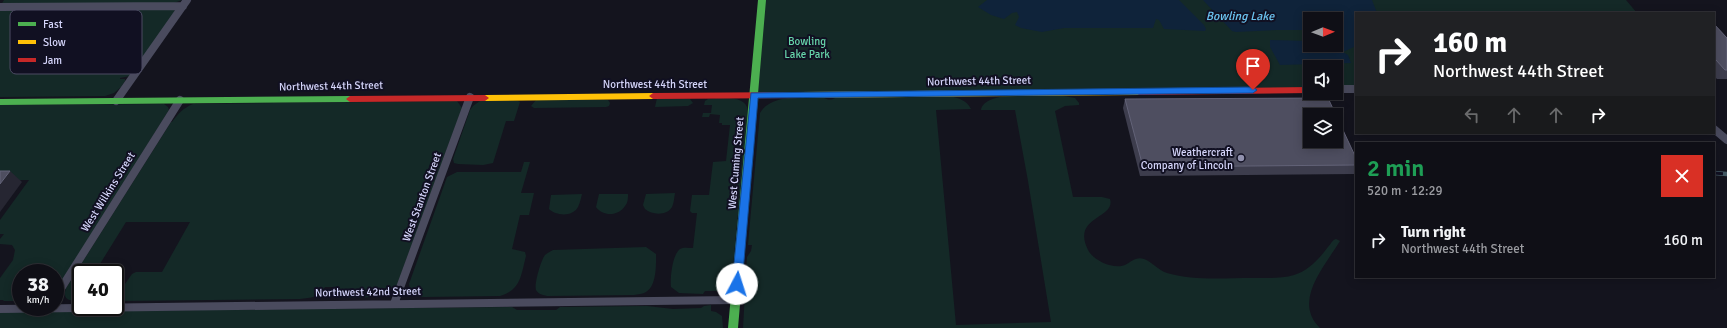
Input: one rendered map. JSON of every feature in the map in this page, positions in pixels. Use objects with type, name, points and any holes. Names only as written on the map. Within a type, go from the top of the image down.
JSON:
[{"type":"street","name":"West Cuming Street","points":[[734,326],[762,0]]},
{"type":"street","points":[[0,7],[185,3]]},
{"type":"street","points":[[142,64],[185,3]]},
{"type":"street","points":[[116,101],[135,74]]},
{"type":"street","points":[[1343,89],[1355,89]]},
{"type":"street","name":"Northwest 44th Street","points":[[0,102],[1303,90]]},
{"type":"street","name":"West Stanton Street","points":[[394,304],[470,97]]},
{"type":"street","name":"West Wilkins Street","points":[[64,284],[180,100]]},
{"type":"street","points":[[1715,130],[1727,140]]},
{"type":"street","name":"Northwest 42nd Street","points":[[64,308],[736,300]]},
{"type":"street","name":"Northwest 42nd Street","points":[[0,308],[12,308]]},
{"type":"green space","points":[[4,0],[182,0],[174,3],[1,5]]},
{"type":"green space","name":"Bowling Lake Park","points":[[762,0],[1626,0],[1636,12],[1355,12],[1355,89],[1343,89],[1343,60],[1303,60],[1303,90],[754,95]]},
{"type":"green space","points":[[0,9],[173,9],[175,11],[142,59],[142,10],[10,10],[10,74],[131,74],[130,76],[120,78],[125,79],[121,87],[114,93],[105,96],[0,97]]},
{"type":"green space","points":[[1027,94],[1058,95],[1075,98],[1079,103],[1079,105],[1065,106],[1055,111],[1073,197],[1102,197],[1110,199],[1110,206],[1107,211],[1089,224],[1085,230],[1084,239],[1088,250],[1094,257],[1104,263],[1115,266],[1125,265],[1141,258],[1147,260],[1167,273],[1177,276],[1209,278],[1278,278],[1294,275],[1309,268],[1336,239],[1340,241],[1320,272],[1310,295],[1309,307],[1312,318],[1320,328],[743,328],[747,257],[751,251],[752,245],[748,245],[760,113],[765,107],[778,100],[803,97],[821,97],[831,100],[835,98],[949,96],[965,101],[971,109],[936,110],[956,325],[1051,322],[1015,110],[981,110],[985,104],[992,99],[1002,96]]},
{"type":"green space","points":[[657,98],[690,99],[693,103],[688,106],[655,107]]},
{"type":"green space","points":[[708,99],[737,99],[746,105],[748,110],[732,277],[729,277],[728,283],[719,291],[705,291],[703,294],[679,293],[671,287],[671,273],[677,252],[683,248],[693,248],[697,213],[692,213],[690,211],[692,195],[709,195],[713,162],[726,161],[730,125],[722,125],[722,123],[719,123],[720,115],[710,114],[709,117],[702,117],[703,113],[711,113],[712,105],[704,105],[705,101]]},
{"type":"green space","points":[[536,100],[608,100],[610,103],[609,106],[606,107],[534,108],[531,106]]},
{"type":"green space","points":[[457,101],[462,108],[397,285],[388,293],[375,297],[342,298],[334,293],[335,287],[325,287],[320,293],[314,296],[300,299],[124,301],[124,285],[132,274],[136,272],[162,272],[190,222],[126,222],[100,264],[81,264],[171,122],[186,107],[193,104]]},
{"type":"green space","points":[[480,101],[520,102],[514,121],[506,121],[493,163],[483,165],[454,163],[453,159],[470,110]]},
{"type":"green space","points":[[164,104],[169,110],[64,278],[64,264],[12,264],[12,301],[0,300],[0,278],[13,260],[15,250],[12,245],[0,244],[0,239],[4,234],[0,234],[0,220],[29,180],[0,180],[0,105]]},
{"type":"green space","points":[[524,162],[530,162],[521,193],[534,193],[529,215],[520,215],[512,249],[525,252],[526,256],[519,281],[516,286],[512,290],[500,296],[424,297],[414,294],[409,284],[447,177],[457,172],[521,172]]},
{"type":"green space","points":[[675,193],[672,207],[667,212],[659,214],[651,212],[645,209],[643,205],[646,194]]},
{"type":"green space","points":[[582,194],[578,207],[572,213],[560,214],[549,209],[551,195]]},
{"type":"green space","points":[[599,194],[628,194],[626,205],[619,212],[607,214],[596,207]]},
{"type":"green space","points":[[646,247],[656,254],[656,263],[654,280],[650,289],[645,293],[634,295],[547,296],[536,290],[537,278],[542,262],[545,255],[553,250]]},
{"type":"green space","points":[[72,279],[72,300],[66,298],[65,296],[66,288]]},
{"type":"green space","points":[[711,305],[711,311],[722,316],[723,328],[0,328],[0,312],[12,312],[12,316],[64,316],[64,311],[72,311],[72,316],[124,316],[124,311],[512,307],[517,310],[556,310],[560,307],[647,306],[673,309],[701,308]]},
{"type":"water","name":"Bowling Lake","points":[[987,0],[1179,0],[1204,25],[1206,29],[1205,31],[1164,29],[1159,20],[1156,19],[1153,28],[1064,28],[1042,32],[1021,28],[1015,25],[1019,17],[1017,12],[1012,13],[1004,19],[991,15],[978,7]]},
{"type":"water","name":"Bowling Lake","points":[[1203,0],[1372,0],[1377,12],[1355,12],[1355,46],[1343,52],[1343,12],[1303,12],[1303,30],[1232,31]]},
{"type":"water","name":"Bowling Lake","points":[[1270,40],[1303,41],[1303,52],[1343,52],[1348,55],[1351,63],[1343,63],[1343,60],[1303,60],[1303,64],[1280,65],[1270,47]]},
{"type":"building","points":[[1715,25],[1727,38],[1727,70],[1725,70],[1716,60]]},
{"type":"building","name":"Weathercraft Company of Lincoln","points":[[1303,98],[1303,100],[1329,100],[1333,108],[1303,108],[1303,148],[1343,148],[1343,130],[1355,156],[1355,165],[1143,167],[1125,99]]},
{"type":"building","points":[[0,171],[10,171],[0,184]]},
{"type":"railway","points":[[1715,173],[1727,174]]},
{"type":"traffic: fast","points":[[733,328],[762,0]]},
{"type":"traffic: fast","points":[[0,102],[350,99]]},
{"type":"traffic: slow","points":[[801,95],[1139,92]]},
{"type":"traffic: slow","points":[[485,98],[653,96]]},
{"type":"traffic: jam","points":[[1139,92],[1303,90]]},
{"type":"traffic: jam","points":[[653,96],[801,95]]},
{"type":"traffic: jam","points":[[350,99],[485,98]]},
{"type":"place","name":"Weathercraft Company of Lincoln","points":[[1241,158]]},
{"type":"route","points":[[737,284],[754,95],[1253,90]]}]
